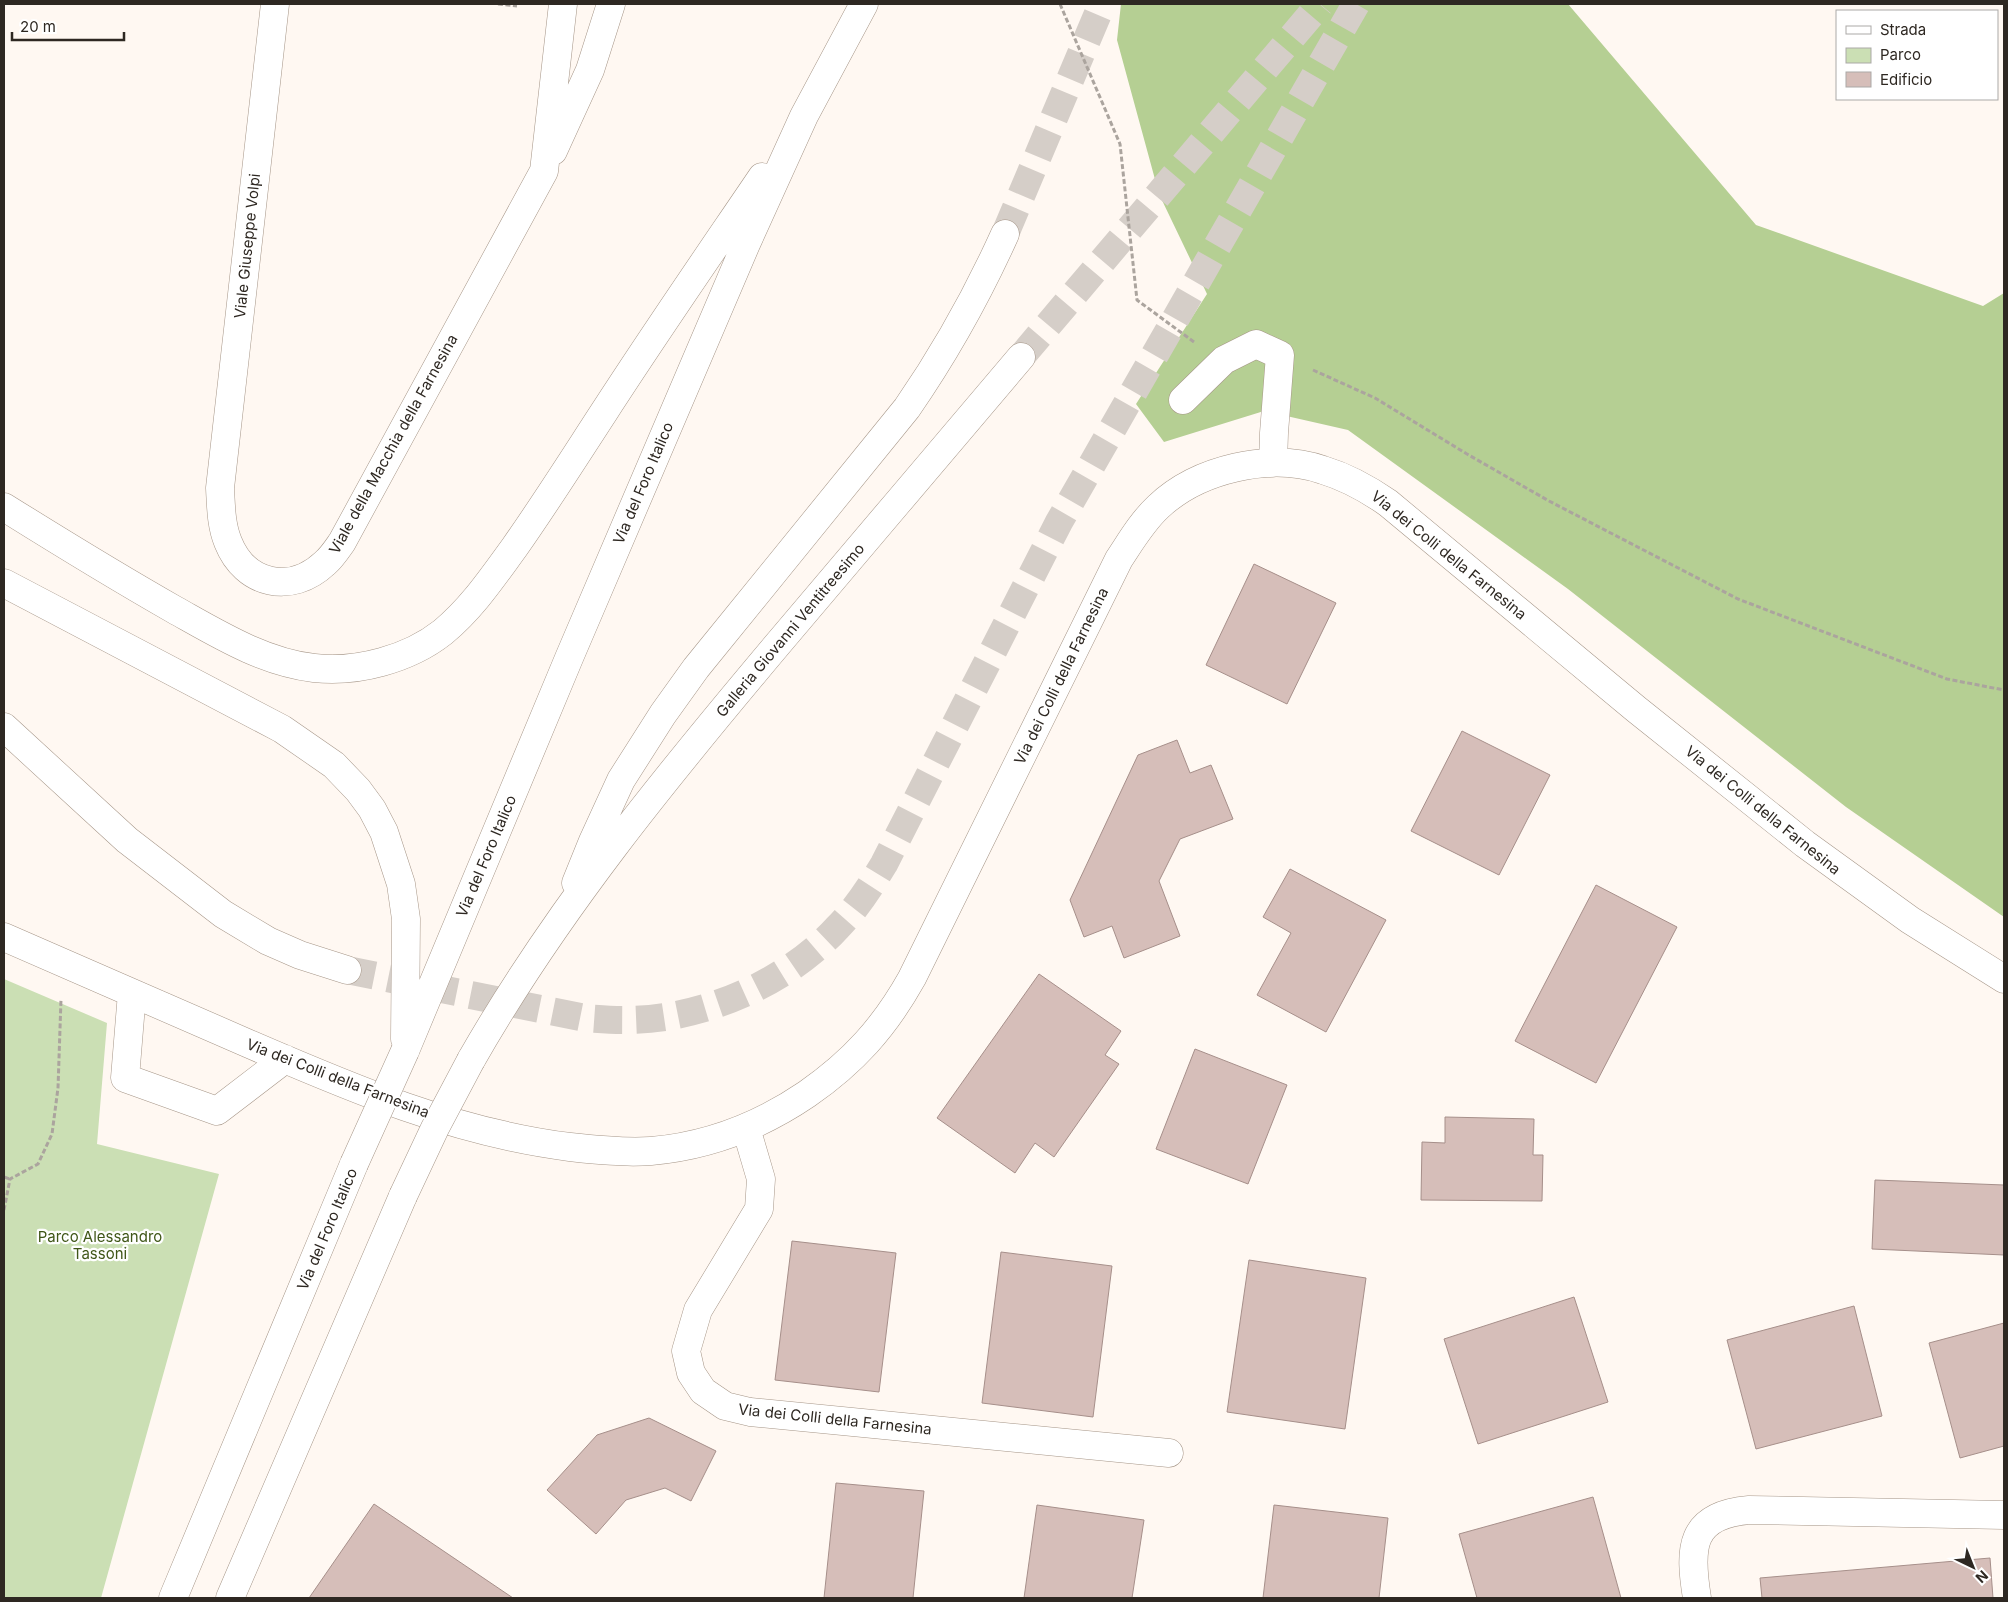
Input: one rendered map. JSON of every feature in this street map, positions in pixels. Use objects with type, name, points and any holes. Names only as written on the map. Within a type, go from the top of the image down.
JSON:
[{"type":"main road","name":"Viale della Macchia della Farnesina","points":[[544,171],[563,4]]},
{"type":"main road","name":"Viale della Macchia della Farnesina","points":[[220,488],[223,526],[227,541],[237,558],[249,572],[266,580],[286,582],[304,577],[325,564],[342,542],[353,523],[544,171],[585,84],[605,26],[610,4]]},
{"type":"main road","points":[[4,506],[144,592],[229,640],[259,654],[286,663],[332,669],[352,668],[386,660],[412,650],[440,634],[462,616],[481,594],[549,498],[641,354],[804,116],[864,4]]},
{"type":"main road","name":"Viale Giuseppe Volpi","points":[[220,488],[267,5]]},
{"type":"main road","name":"Via del Foro Italico","points":[[173,1598],[354,1164],[405,1051],[682,392],[804,116]]},
{"type":"main road","points":[[230,1598],[403,1196],[435,1128],[495,1018],[567,910],[593,841],[621,780],[646,739],[696,668],[907,408],[959,328],[1005,234]]},
{"type":"main road","points":[[1183,400],[1224,360],[1256,344],[1280,355],[1273,463]]},
{"type":"main road","name":"Galleria Giovanni Ventitreesimo","points":[[567,910],[688,751],[1021,357]]},
{"type":"main road","name":"Via dei Colli della Farnesina","points":[[4,937],[369,1094],[420,1112],[499,1135],[546,1144],[616,1151],[649,1151],[706,1142],[746,1128],[792,1104],[834,1074],[854,1057],[887,1020],[912,978],[1079,644],[1115,567],[1140,528],[1157,508],[1189,484],[1224,471],[1273,463],[1301,465],[1322,470],[1355,484],[1388,503],[1636,709],[1812,850],[1910,920],[2004,979]]},
{"type":"main road","points":[[4,583],[282,728],[334,765],[358,790],[372,809],[384,832],[401,884],[406,919],[405,1051]]},
{"type":"main road","points":[[4,727],[127,840],[222,914],[300,955],[347,970]]},
{"type":"main road","points":[[132,993],[125,1078],[216,1111],[285,1059]]},
{"type":"main road","name":"Via dei Colli della Farnesina","points":[[746,1128],[761,1179],[759,1209],[698,1310],[686,1351],[688,1363],[694,1377],[703,1391],[714,1400],[725,1406],[750,1412],[1169,1453]]},
{"type":"main road","points":[[1697,1598],[1693,1564],[1695,1543],[1704,1527],[1712,1519],[1732,1511],[2004,1514]]},
{"type":"path","points":[[498,4],[517,6]]},
{"type":"path","points":[[1060,4],[1120,144],[1137,300],[1181,334],[1224,360]]},
{"type":"path","points":[[1280,355],[1375,398],[1549,501],[1738,599],[1947,679],[2004,690]]},
{"type":"path","points":[[4,1177],[10,1179],[38,1164],[52,1134],[58,1088],[61,995]]},
{"type":"path","points":[[4,1210],[10,1179]]},
{"type":"green space","points":[[1121,4],[1568,4],[1756,225],[1983,306],[2004,293],[2004,917],[1846,807],[1568,589],[1348,430],[1264,411],[1164,442],[1136,404],[1207,294],[1159,194],[1117,40]]},
{"type":"green space","name":"Parco Alessandro Tassoni","points":[[4,979],[107,1023],[97,1144],[219,1174],[101,1598],[4,1598]]},
{"type":"building","points":[[1254,564],[1336,603],[1287,704],[1206,665]]},
{"type":"building","points":[[1462,731],[1550,775],[1499,875],[1411,831]]},
{"type":"building","points":[[1177,740],[1190,773],[1211,765],[1233,819],[1180,839],[1159,881],[1180,936],[1124,958],[1112,926],[1084,937],[1070,900],[1138,755]]},
{"type":"building","points":[[1290,869],[1386,920],[1326,1032],[1257,995],[1291,933],[1263,917]]},
{"type":"building","points":[[1596,885],[1677,927],[1596,1083],[1515,1041]]},
{"type":"building","points":[[1039,974],[1121,1031],[1105,1055],[1119,1064],[1054,1157],[1035,1143],[1015,1173],[937,1118]]},
{"type":"building","points":[[1195,1049],[1287,1085],[1248,1184],[1156,1149]]},
{"type":"building","points":[[1445,1117],[1534,1119],[1533,1155],[1543,1155],[1542,1201],[1421,1200],[1422,1142],[1445,1143]]},
{"type":"building","points":[[1875,1180],[2004,1185],[2004,1255],[1872,1249]]},
{"type":"building","points":[[792,1241],[896,1253],[879,1392],[775,1380]]},
{"type":"building","points":[[1001,1252],[1112,1266],[1093,1417],[982,1403]]},
{"type":"building","points":[[1249,1260],[1366,1278],[1345,1429],[1227,1412]]},
{"type":"building","points":[[1574,1297],[1608,1402],[1478,1444],[1444,1339]]},
{"type":"building","points":[[1854,1306],[1882,1416],[1756,1449],[1727,1340]]},
{"type":"building","points":[[2004,1323],[2004,1446],[1960,1458],[1929,1343]]},
{"type":"building","points":[[649,1418],[716,1451],[691,1501],[665,1488],[626,1500],[596,1534],[547,1490],[597,1435]]},
{"type":"building","points":[[836,1483],[924,1491],[913,1598],[824,1598]]},
{"type":"building","points":[[1593,1497],[1621,1598],[1477,1598],[1459,1534]]},
{"type":"building","points":[[374,1504],[513,1598],[309,1598]]},
{"type":"building","points":[[1037,1505],[1144,1520],[1132,1598],[1024,1598]]},
{"type":"building","points":[[1274,1505],[1388,1518],[1379,1598],[1263,1598]]},
{"type":"building","points":[[1990,1558],[1993,1598],[1762,1598],[1760,1578]]},
{"type":"tunnel","points":[[1005,234],[1102,4]]},
{"type":"tunnel","points":[[1021,357],[1320,4]]},
{"type":"tunnel","points":[[347,970],[585,1018],[652,1019],[711,1006],[767,982],[793,966],[837,928],[868,889],[884,864],[1059,522],[1356,4]]}]
